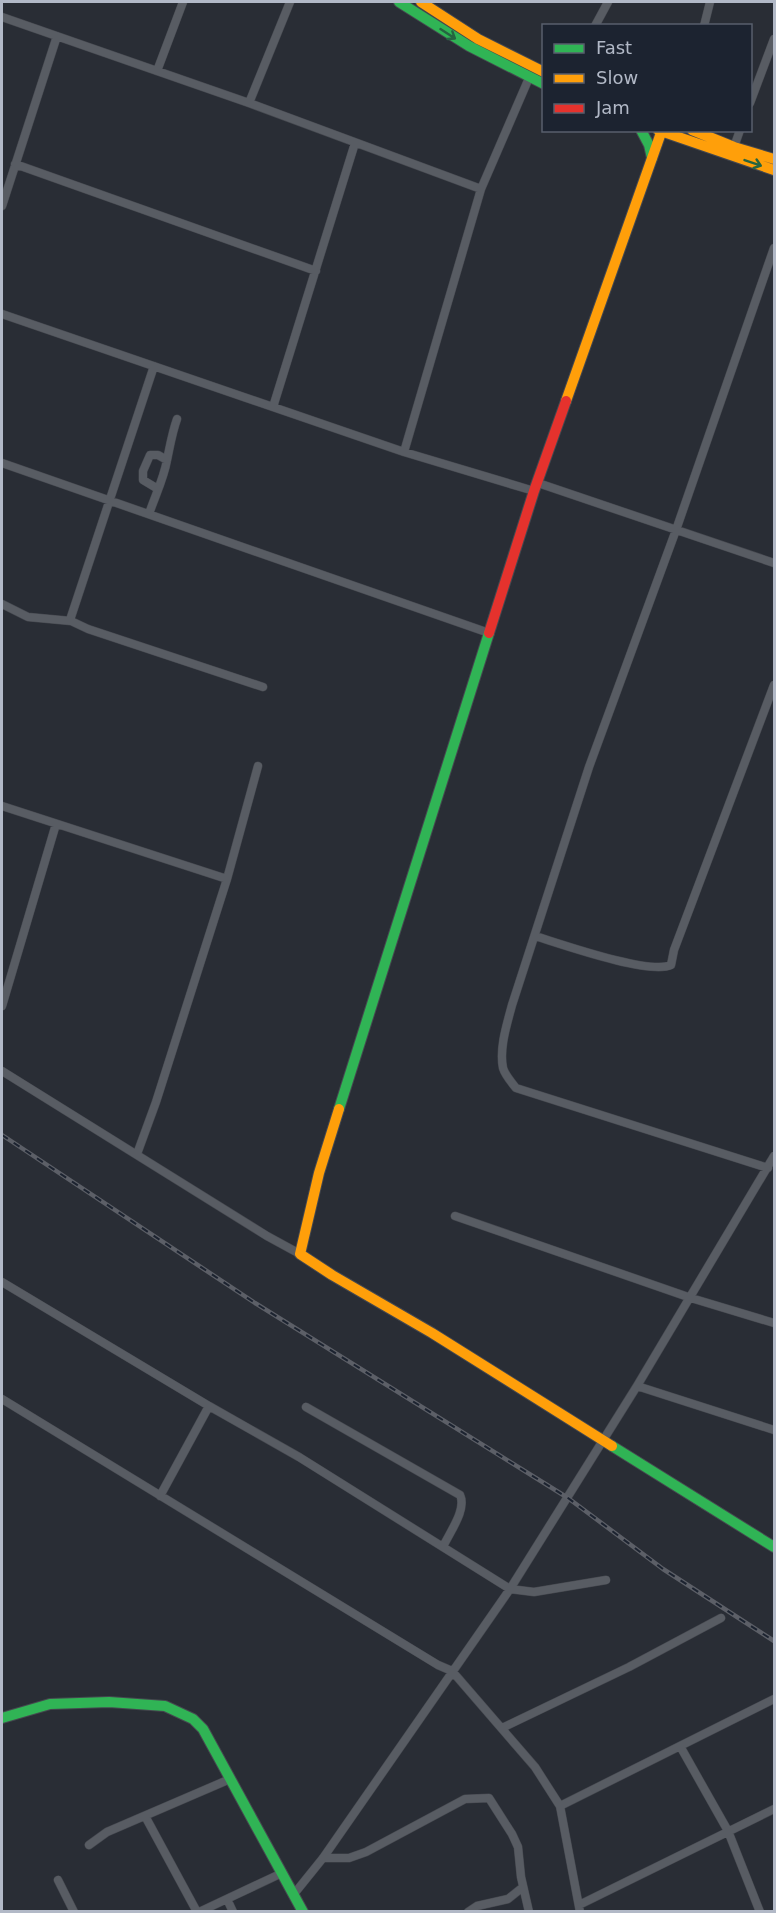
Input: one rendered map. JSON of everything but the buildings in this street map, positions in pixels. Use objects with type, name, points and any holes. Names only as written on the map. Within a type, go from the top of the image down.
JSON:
[{"type":"street","points":[[157,70],[183,2]]},
{"type":"street","points":[[249,103],[290,2]]},
{"type":"street","points":[[399,2],[453,38],[542,84]]},
{"type":"street","points":[[425,2],[478,39],[542,71]]},
{"type":"street","points":[[596,24],[608,2]]},
{"type":"street","points":[[704,24],[710,2]]},
{"type":"street","points":[[2,17],[249,103],[481,189]]},
{"type":"street","points":[[2,206],[57,36]]},
{"type":"street","points":[[752,98],[774,39]]},
{"type":"street","points":[[404,452],[481,189],[529,78]]},
{"type":"street","points":[[642,132],[649,145],[652,158]]},
{"type":"street","points":[[300,1254],[319,1173],[489,633],[536,487],[661,132]]},
{"type":"street","points":[[664,132],[774,170]]},
{"type":"street","points":[[697,132],[734,147],[774,159]]},
{"type":"street","points":[[734,147],[739,132]]},
{"type":"street","points":[[273,407],[355,144]]},
{"type":"street","points":[[15,164],[316,271]]},
{"type":"street","points":[[768,1168],[516,1088],[503,1068],[505,1032],[589,767],[676,530],[774,248]]},
{"type":"street","points":[[2,314],[404,452],[536,487],[774,563]]},
{"type":"street","points":[[71,621],[154,366]]},
{"type":"street","points":[[149,514],[167,460],[170,438],[177,419]]},
{"type":"street","points":[[158,489],[143,480],[143,471],[150,455],[158,455],[167,460]]},
{"type":"street","points":[[2,463],[489,633]]},
{"type":"street","points":[[2,604],[28,617],[71,621],[88,629],[262,687]]},
{"type":"street","points":[[535,936],[655,968],[671,965],[674,950],[774,685]]},
{"type":"street","points":[[137,1154],[156,1102],[226,879],[258,766]]},
{"type":"street","points":[[2,806],[226,879]]},
{"type":"street","points":[[2,1006],[56,824]]},
{"type":"street","points":[[2,1071],[267,1236],[432,1333],[774,1547]]},
{"type":"street","points":[[294,1894],[322,1858],[510,1589],[691,1298],[774,1156]]},
{"type":"street","points":[[455,1216],[691,1298],[774,1323]]},
{"type":"street","points":[[2,1282],[208,1406],[299,1457],[510,1589],[534,1592],[606,1580]]},
{"type":"street","points":[[637,1386],[774,1430]]},
{"type":"street","points":[[2,1399],[398,1641],[452,1671],[535,1767],[560,1806],[579,1908],[774,1809]]},
{"type":"street","points":[[160,1496],[208,1406]]},
{"type":"street","points":[[306,1407],[460,1495],[462,1502],[459,1514],[443,1547]]},
{"type":"street","points":[[502,1728],[639,1662],[721,1618]]},
{"type":"street","points":[[560,1806],[774,1699]]},
{"type":"street","points":[[2,1718],[50,1704],[109,1702],[165,1706],[193,1719],[203,1729],[303,1911]]},
{"type":"street","points":[[680,1746],[728,1831],[760,1911]]},
{"type":"street","points":[[89,1845],[107,1832],[230,1779]]},
{"type":"street","points":[[322,1858],[349,1858],[366,1852],[465,1799],[489,1798],[518,1847],[523,1887],[529,1911]]},
{"type":"street","points":[[144,1816],[198,1911],[282,1873]]},
{"type":"street","points":[[58,1880],[74,1911]]},
{"type":"street","points":[[468,1911],[477,1906],[508,1899],[523,1887]]},
{"type":"street","points":[[227,1899],[233,1911]]},
{"type":"railway","points":[[2,1135],[255,1303],[568,1498],[663,1569],[774,1641]]},
{"type":"traffic: fast","points":[[399,2],[469,46],[542,83]]},
{"type":"traffic: fast","points":[[642,132],[649,145],[652,158]]},
{"type":"traffic: fast","points":[[339,1109],[489,633]]},
{"type":"traffic: fast","points":[[612,1446],[774,1547]]},
{"type":"traffic: fast","points":[[2,1718],[50,1704],[109,1702],[165,1706],[193,1719],[203,1729],[303,1912]]},
{"type":"traffic: slow","points":[[421,2],[478,39],[542,71]]},
{"type":"traffic: slow","points":[[566,401],[661,132]]},
{"type":"traffic: slow","points":[[664,132],[774,170]]},
{"type":"traffic: slow","points":[[697,132],[734,147],[774,159]]},
{"type":"traffic: slow","points":[[339,1109],[319,1173],[300,1254],[432,1333],[612,1446]]},
{"type":"traffic: jam","points":[[489,633],[534,491],[566,401]]}]
